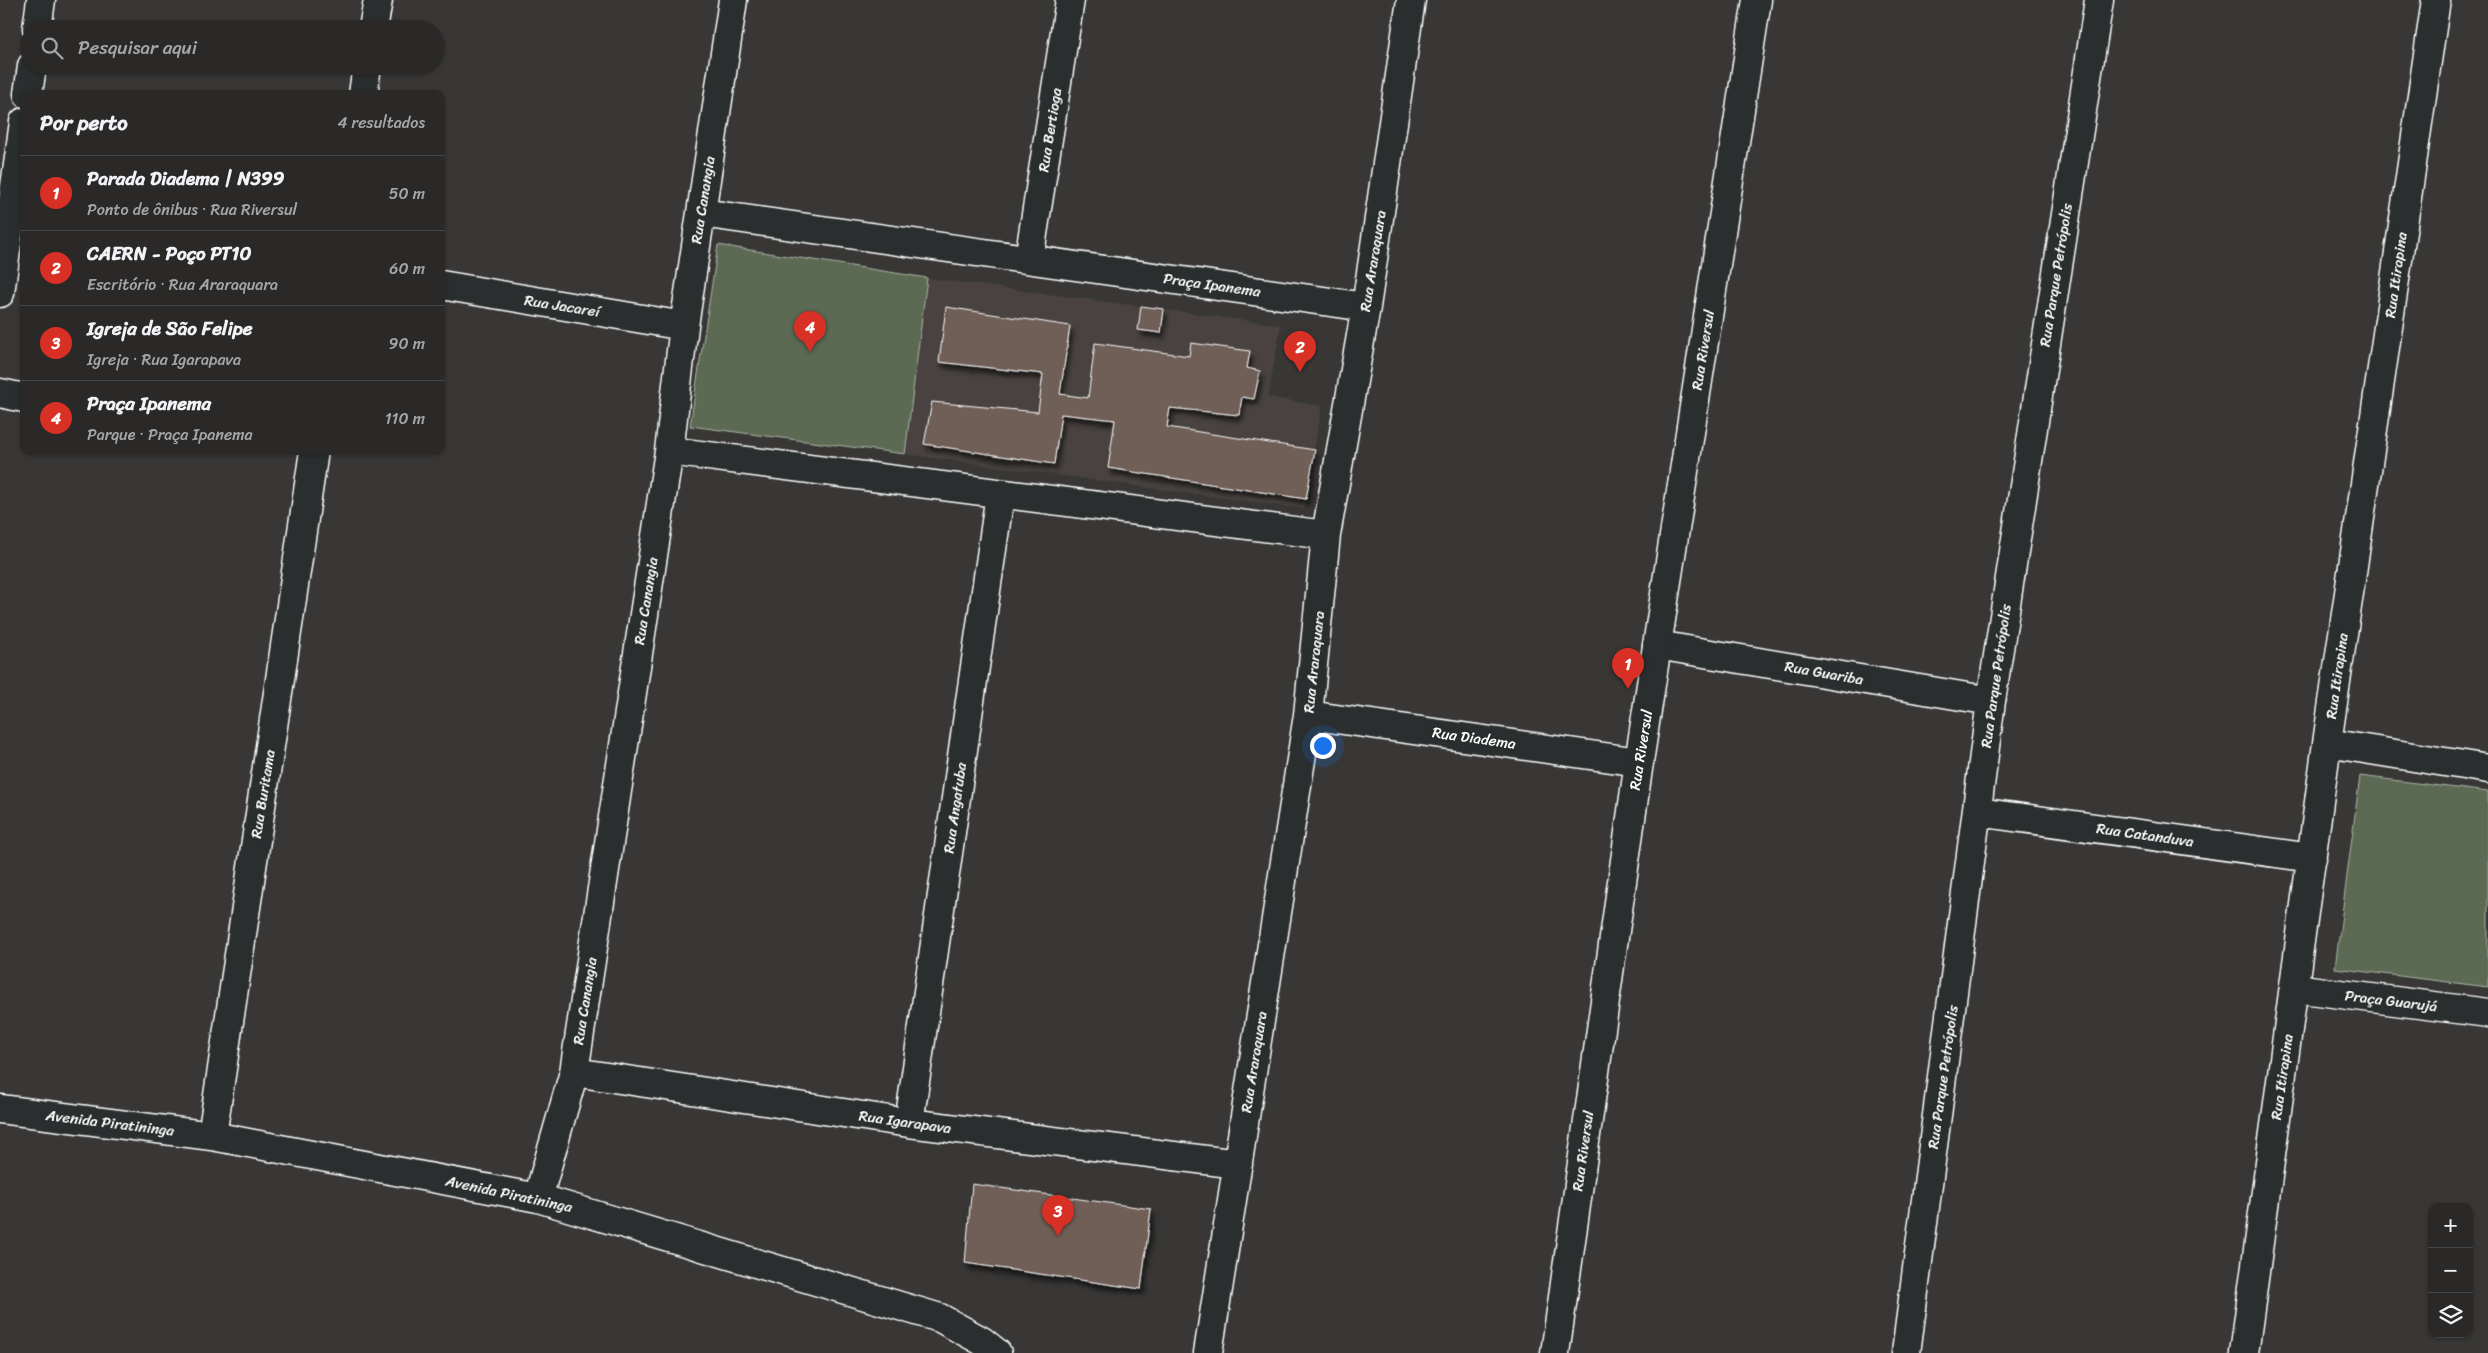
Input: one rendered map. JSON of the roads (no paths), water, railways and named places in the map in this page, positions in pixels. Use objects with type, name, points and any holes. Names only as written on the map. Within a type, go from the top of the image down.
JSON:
[{"type":"street","points":[[38,20],[41,0]]},
{"type":"street","points":[[375,20],[378,0]]},
{"type":"street","name":"Rua Canangia","points":[[538,1198],[574,1072],[669,451],[684,326],[732,0]]},
{"type":"street","name":"Rua Bertioga","points":[[1029,259],[1070,0]]},
{"type":"street","name":"Rua Araraquara","points":[[1208,1353],[1308,715],[1326,536],[1366,307],[1412,0]]},
{"type":"street","name":"Rua Riversul","points":[[1555,1353],[1639,762],[1757,0]]},
{"type":"street","name":"Rua Parque Petrópolis","points":[[1906,1353],[1991,702],[2099,0]]},
{"type":"street","name":"Rua Itirapina","points":[[2244,1353],[2327,743],[2436,0]]},
{"type":"street","points":[[29,90],[31,75]]},
{"type":"street","points":[[364,90],[366,75]]},
{"type":"street","points":[[0,293],[5,224],[20,143]]},
{"type":"street","name":"Praça Ipanema","points":[[701,213],[1366,307]]},
{"type":"street","name":"Rua Jacareí","points":[[445,286],[684,326]]},
{"type":"street","points":[[0,393],[20,397]]},
{"type":"street","points":[[669,451],[1326,536]]},
{"type":"street","name":"Rua Buritama","points":[[212,1136],[309,455]]},
{"type":"street","name":"Rua Angatuba","points":[[909,1123],[1000,494]]},
{"type":"street","name":"Rua Guariba","points":[[1657,645],[1991,702]]},
{"type":"street","name":"Rua Diadema","points":[[1308,715],[1639,762]]},
{"type":"street","points":[[2327,743],[2488,769]]},
{"type":"street","name":"Rua Catanduva","points":[[1978,812],[2312,858]]},
{"type":"street","name":"Praça Guarujá","points":[[2294,988],[2488,1013]]},
{"type":"street","name":"Rua Igarapava","points":[[574,1072],[909,1123],[1238,1164]]},
{"type":"street","name":"Avenida Piratininga","points":[[0,1109],[212,1136],[538,1198],[940,1318],[982,1341],[997,1353]]},
{"type":"place","name":"Praça Ipanema","points":[[810,352]]},
{"type":"place","name":"CAERN - Poço PT10","points":[[1300,372]]},
{"type":"place","name":"Parada Diadema | N399","points":[[1628,689]]},
{"type":"place","name":"Igreja de São Felipe","points":[[1058,1236]]}]
